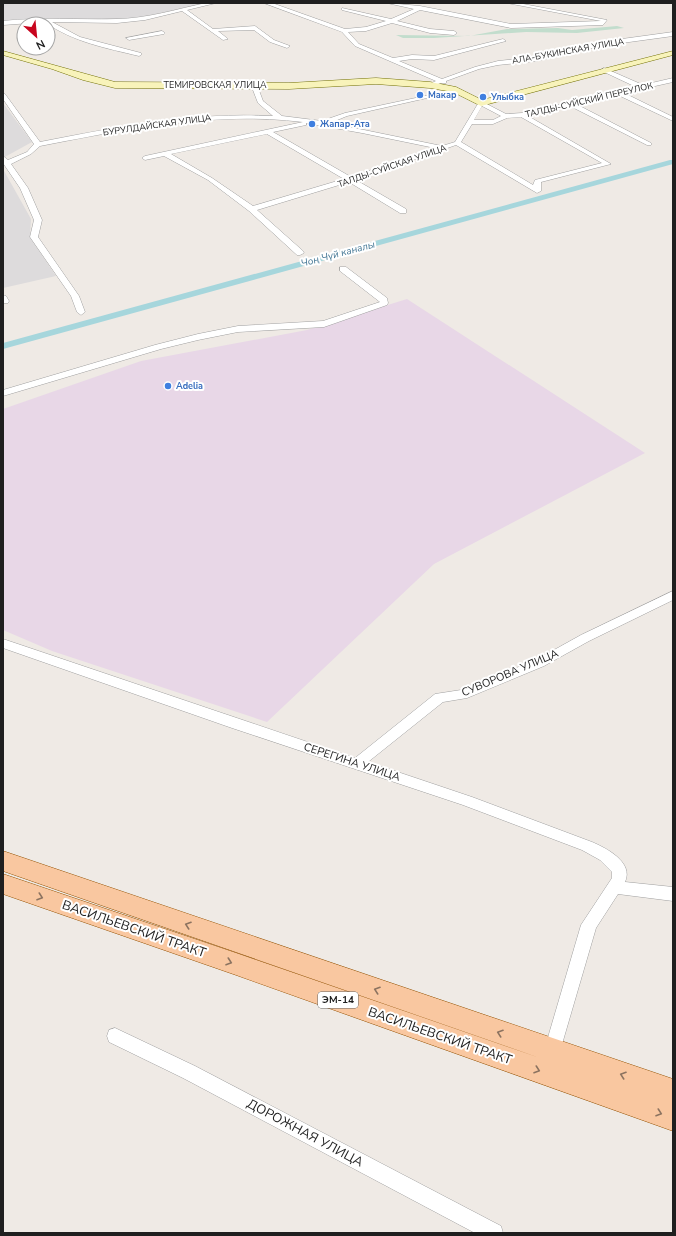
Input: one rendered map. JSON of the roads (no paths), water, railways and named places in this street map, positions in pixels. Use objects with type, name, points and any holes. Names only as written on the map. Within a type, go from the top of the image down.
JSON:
[{"type":"main road","name":"ВАСИЛЬЕВСКИЙ ТРАКТ","points":[[3,862],[673,1092]]},
{"type":"main road","name":"ВАСИЛЬЕВСКИЙ ТРАКТ","points":[[3,884],[673,1118]]},
{"type":"street","points":[[56,20],[117,21],[145,18],[213,3]]},
{"type":"street","points":[[267,3],[344,31],[365,30],[393,22],[432,3]]},
{"type":"street","points":[[390,3],[511,26],[604,23],[604,20],[510,3]]},
{"type":"street","points":[[344,9],[430,31],[454,33]]},
{"type":"street","points":[[183,10],[225,39]]},
{"type":"street","points":[[145,18],[150,23]]},
{"type":"street","points":[[3,23],[16,22]]},
{"type":"street","points":[[56,28],[76,38],[139,54]]},
{"type":"street","points":[[129,38],[164,35],[156,28]]},
{"type":"street","points":[[214,30],[255,28],[272,41],[287,46]]},
{"type":"street","points":[[344,31],[357,45],[441,80],[456,90]]},
{"type":"street","name":"АЛА-БУКИНСКАЯ УЛИЦА","points":[[441,80],[477,68],[498,63],[536,59],[600,44],[673,34]]},
{"type":"street","points":[[392,60],[412,57],[434,58],[503,41]]},
{"type":"street","name":"ТЕМИРОВСКАЯ УЛИЦА","points":[[3,53],[114,85],[317,85],[376,81],[430,85],[456,90],[481,103]]},
{"type":"street","points":[[481,103],[673,53]]},
{"type":"street","points":[[604,70],[642,87]]},
{"type":"street","name":"ТЕМИРОВСКАЯ УЛИЦА","points":[[430,85],[441,80]]},
{"type":"street","name":"ТАЛДЫ-СУЙСКИЙ ПЕРЕУЛОК","points":[[470,122],[493,122],[501,120],[505,116],[522,115],[673,80]]},
{"type":"street","points":[[660,83],[673,89]]},
{"type":"street","points":[[254,85],[260,102],[280,118]]},
{"type":"street","points":[[321,124],[344,115],[456,90]]},
{"type":"street","points":[[619,93],[673,119]]},
{"type":"street","points":[[3,95],[38,144],[29,153],[5,161],[24,188],[38,220],[34,237],[75,296],[81,312]]},
{"type":"street","points":[[481,103],[505,116]]},
{"type":"street","name":"ТАЛДЫ-СУЙСКАЯ УЛИЦА","points":[[252,209],[350,180],[457,143],[481,103]]},
{"type":"street","points":[[571,104],[649,144]]},
{"type":"street","points":[[457,143],[521,180],[537,191],[537,182],[608,164],[522,115]]},
{"type":"street","name":"БУРУЛДАЙСКАЯ УЛИЦА","points":[[38,144],[152,124],[210,116],[280,118],[312,122],[443,148]]},
{"type":"street","points":[[144,158],[312,122]]},
{"type":"street","points":[[268,132],[403,211]]},
{"type":"street","points":[[165,154],[210,179],[252,209],[300,253]]},
{"type":"street","points":[[3,393],[158,347],[198,337],[238,329],[324,324],[384,302],[384,300],[377,294],[343,269]]},
{"type":"street","name":"СУВОРОВА УЛИЦА","points":[[357,764],[440,697],[462,695],[540,663],[585,638],[673,595]]},
{"type":"street","name":"СЕРЕГИНА УЛИЦА","points":[[3,643],[467,801],[598,851],[615,864],[619,870],[618,879],[614,887]]},
{"type":"street","points":[[552,1051],[589,925],[614,887],[673,894]]},
{"type":"street","name":"ДОРОЖНАЯ УЛИЦА","points":[[115,1036],[189,1072],[494,1233]]},
{"type":"waterway","name":"Чоң Чүй каналы","points":[[3,346],[673,162]]},
{"type":"place","name":"Макар","points":[[420,95]]},
{"type":"place","name":"Улыбка","points":[[483,97]]},
{"type":"place","name":"Жапар-Ата","points":[[312,124]]},
{"type":"place","name":"Adelia","points":[[168,386]]}]
